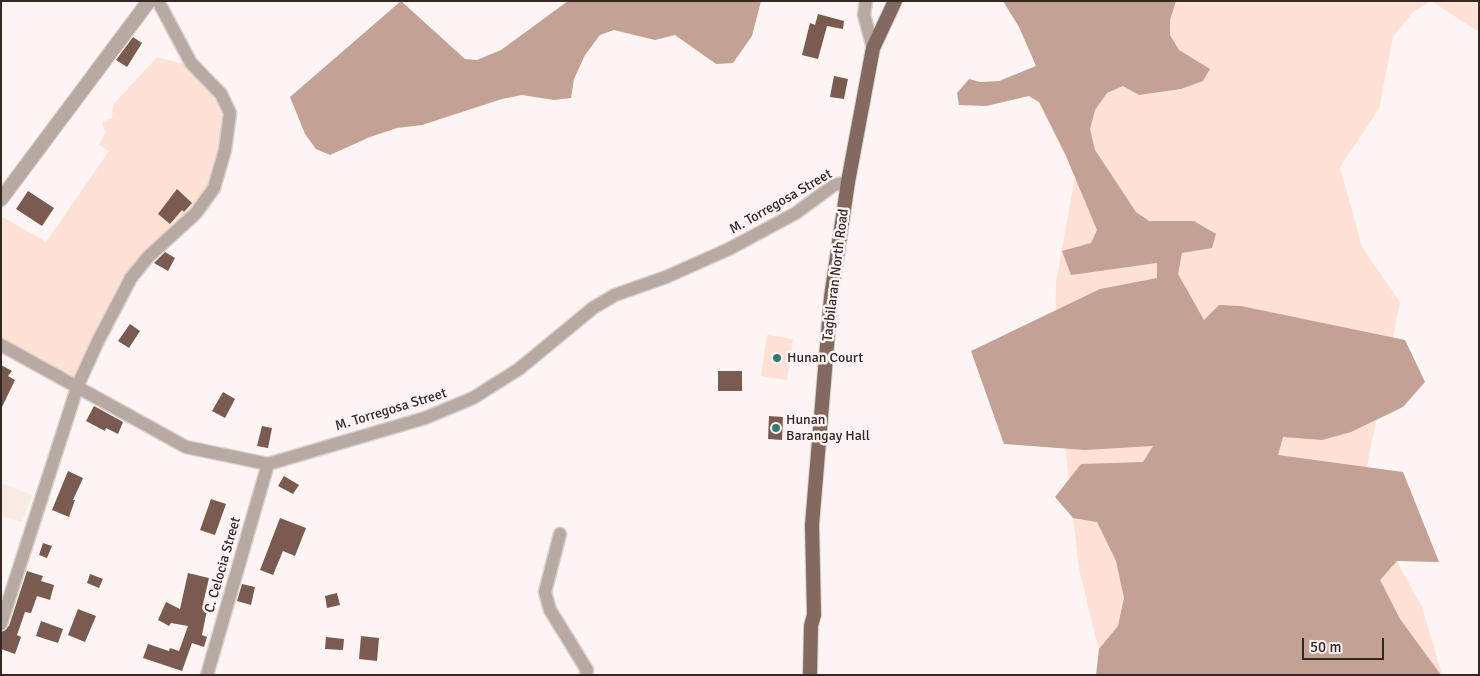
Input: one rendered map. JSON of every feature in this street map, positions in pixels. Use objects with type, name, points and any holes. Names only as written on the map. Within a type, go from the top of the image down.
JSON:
[{"type":"main road","name":"Tagbilaran North Road","points":[[810,675],[811,626],[814,615],[812,525],[831,297],[848,182],[873,48],[895,1]]},
{"type":"street","points":[[1,199],[149,1]]},
{"type":"street","points":[[1,624],[78,385],[131,278],[148,257],[196,213],[214,188],[225,150],[230,113],[221,94],[191,63],[158,1]]},
{"type":"street","points":[[866,1],[864,15],[873,48]]},
{"type":"street","name":"M. Torregosa Street","points":[[1,345],[78,385],[186,447],[268,464],[425,418],[473,398],[519,369],[593,308],[615,295],[666,277],[730,249],[796,213],[834,185],[848,182]]},
{"type":"street","name":"C. Celocia Street","points":[[207,675],[268,464]]},
{"type":"street","points":[[560,534],[545,592],[550,610],[587,670],[586,675]]},
{"type":"shaded area","points":[[401,1],[465,59],[477,60],[501,50],[568,1],[761,1],[752,36],[733,63],[716,64],[675,35],[655,40],[614,30],[600,35],[585,55],[574,79],[571,98],[554,100],[522,95],[502,99],[422,125],[397,128],[370,137],[330,155],[316,149],[305,134],[290,97]]},
{"type":"shaded area","points":[[1003,1],[1176,1],[1170,20],[1170,35],[1179,50],[1210,69],[1203,81],[1181,89],[1139,95],[1123,86],[1107,93],[1095,110],[1090,129],[1095,150],[1136,212],[1149,221],[1194,221],[1216,234],[1212,248],[1182,253],[1178,274],[1204,320],[1219,305],[1241,306],[1405,340],[1425,382],[1403,407],[1351,432],[1322,440],[1283,437],[1278,455],[1403,472],[1439,562],[1397,561],[1380,580],[1400,619],[1441,675],[1096,675],[1099,649],[1118,626],[1124,598],[1116,561],[1097,522],[1073,518],[1055,497],[1081,464],[1143,462],[1153,446],[1085,450],[1004,444],[971,351],[1100,289],[1157,278],[1157,263],[1071,275],[1062,251],[1091,243],[1097,230],[1066,156],[1039,102],[1029,96],[986,106],[959,105],[957,93],[969,79],[980,82],[999,81],[1036,66],[1019,27]]},
{"type":"shaded area","points":[[1154,1],[1431,1],[1413,12],[1393,37],[1379,109],[1340,167],[1362,247],[1400,302],[1361,496],[1422,607],[1442,675],[1105,675],[1079,569],[1055,359],[1056,282],[1077,165],[1077,97]]},
{"type":"shaded area","points":[[1431,1],[1479,1],[1479,32]]},
{"type":"shaded area","points":[[157,57],[187,65],[217,96],[225,113],[220,150],[210,186],[194,209],[152,247],[76,378],[1,339],[1,216],[46,242],[109,151],[99,145],[105,132],[102,122],[112,118],[113,105]]},
{"type":"shaded area","name":"Hunan Court","points":[[767,335],[793,339],[787,380],[761,376]]},
{"type":"shaded area","points":[[1,483],[32,495],[22,522],[1,516]]},
{"type":"building","points":[[818,14],[844,21],[843,29],[827,26],[818,59],[802,55],[810,23],[815,25]]},
{"type":"building","points":[[133,37],[142,43],[127,67],[116,60]]},
{"type":"building","points":[[834,76],[848,79],[844,99],[830,97]]},
{"type":"building","points":[[177,189],[192,203],[184,212],[182,210],[170,224],[158,214]]},
{"type":"building","points":[[28,191],[54,208],[42,226],[16,209]]},
{"type":"building","points":[[165,252],[175,258],[168,271],[154,263]]},
{"type":"building","points":[[130,324],[140,331],[129,348],[118,341]]},
{"type":"building","points":[[1,365],[12,371],[8,376],[15,380],[1,409]]},
{"type":"building","points":[[718,371],[742,371],[742,391],[718,391]]},
{"type":"building","points":[[223,392],[235,399],[225,418],[212,411]]},
{"type":"building","points":[[94,406],[123,422],[118,434],[106,428],[105,431],[86,421]]},
{"type":"building","name":"Hunan Barangay Hall","points":[[769,416],[783,417],[782,440],[768,439]]},
{"type":"building","points":[[262,426],[272,428],[268,448],[257,446]]},
{"type":"building","points":[[68,471],[83,478],[73,500],[75,500],[69,517],[52,510]]},
{"type":"building","points":[[284,476],[299,485],[293,494],[278,486]]},
{"type":"building","points":[[211,499],[226,504],[215,535],[200,530]]},
{"type":"building","points":[[280,518],[306,528],[295,556],[283,551],[273,575],[260,570]]},
{"type":"building","points":[[43,543],[52,546],[47,558],[39,555]]},
{"type":"building","points":[[27,571],[43,576],[41,581],[54,585],[50,600],[37,596],[31,613],[25,612],[17,635],[21,637],[15,654],[1,649],[1,632],[9,626]]},
{"type":"building","points":[[188,573],[209,578],[203,604],[208,605],[202,635],[207,637],[204,647],[192,643],[182,671],[143,658],[148,644],[169,651],[170,648],[179,651],[188,626],[171,623],[169,626],[158,620],[166,602],[180,609]]},
{"type":"building","points":[[90,574],[103,579],[99,588],[87,583]]},
{"type":"building","points":[[242,584],[255,587],[251,605],[237,601]]},
{"type":"building","points":[[337,593],[340,605],[327,608],[325,596]]},
{"type":"building","points":[[78,609],[96,616],[85,642],[68,635]]},
{"type":"building","points":[[41,621],[63,629],[58,643],[36,636]]},
{"type":"building","points":[[361,636],[379,638],[377,661],[359,659]]},
{"type":"building","points":[[326,637],[344,639],[343,650],[325,649]]},
{"type":"place","name":"Hunan Court","points":[[777,358]]},
{"type":"place","name":"Hunan Barangay Hall","points":[[776,428]]}]
